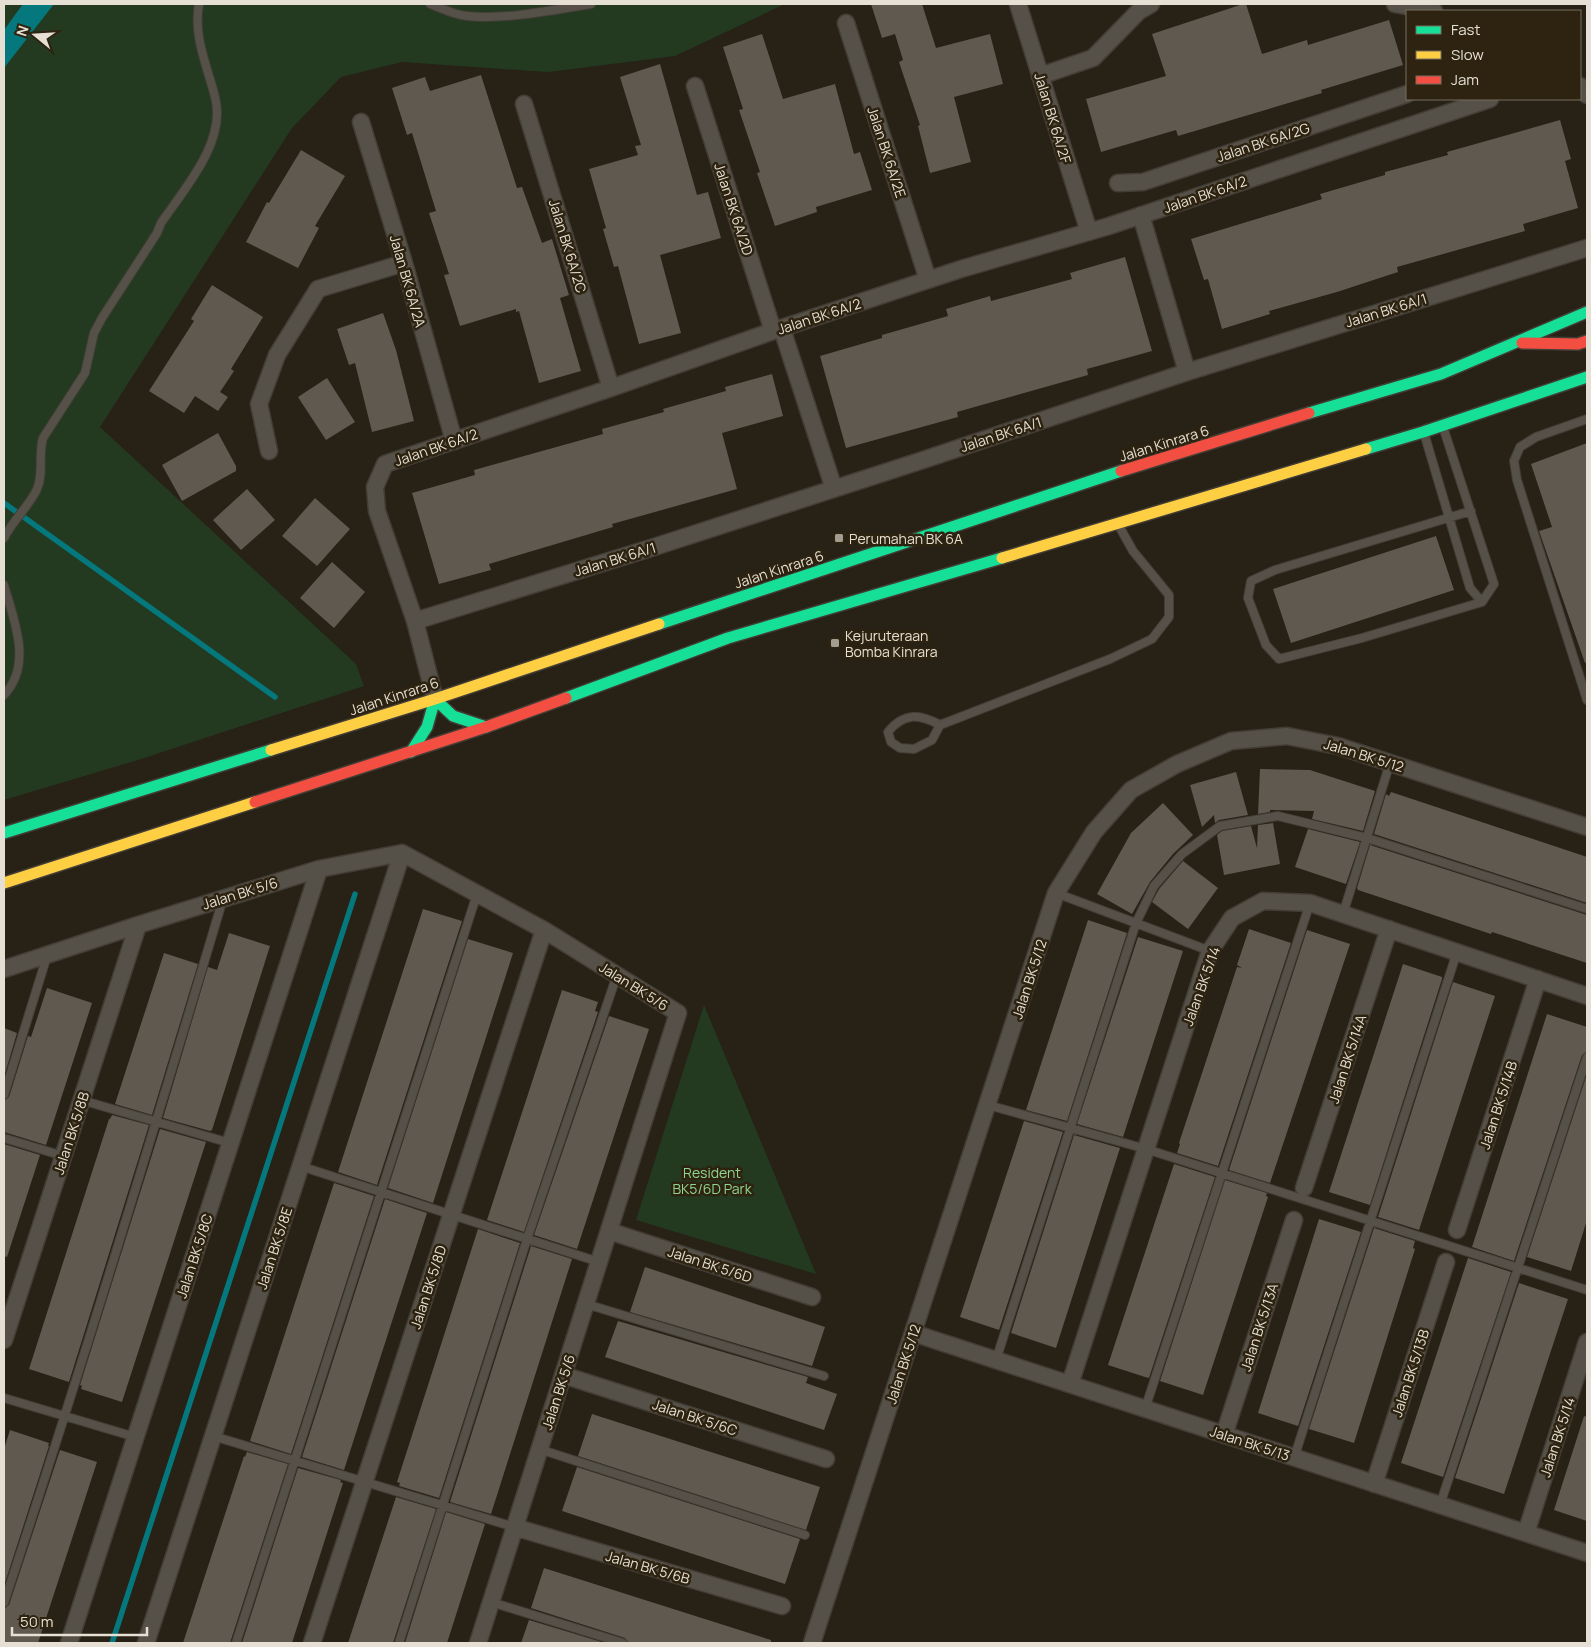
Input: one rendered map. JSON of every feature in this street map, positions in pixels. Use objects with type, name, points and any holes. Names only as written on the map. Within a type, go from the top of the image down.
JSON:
[{"type":"main road","name":"Jalan Kinrara 6","points":[[4,833],[435,699],[1059,492],[1352,399],[1441,374],[1587,312]]},
{"type":"main road","points":[[1514,343],[1578,344],[1587,341]]},
{"type":"main road","points":[[4,883],[486,727],[728,638],[1118,524],[1423,432],[1587,377]]},
{"type":"main road","points":[[411,752],[427,728],[435,699],[453,716],[486,727]]},
{"type":"street","name":"Jalan BK 6A/2F","points":[[1018,4],[1089,232]]},
{"type":"street","points":[[1040,76],[1093,58],[1139,11],[1151,4]]},
{"type":"street","points":[[1395,4],[1428,10]]},
{"type":"street","name":"Jalan BK 6A/2E","points":[[846,23],[928,280]]},
{"type":"street","name":"Jalan BK 6A/2D","points":[[695,86],[834,489]]},
{"type":"street","name":"Jalan BK 6A/2G","points":[[1118,183],[1142,182],[1406,94]]},
{"type":"street","name":"Jalan BK 6A/2","points":[[435,699],[414,621],[377,511],[375,487],[385,464],[928,280],[1089,232],[1487,100]]},
{"type":"street","name":"Jalan BK 6A/2C","points":[[524,104],[611,388]]},
{"type":"street","name":"Jalan BK 6A/2A","points":[[361,122],[404,263],[454,440]]},
{"type":"street","points":[[1141,215],[1187,372]]},
{"type":"street","name":"Jalan BK 6A/1","points":[[414,621],[651,548],[1187,372],[1587,248]]},
{"type":"street","points":[[270,451],[259,404],[277,355],[318,289],[404,263]]},
{"type":"street","name":"Jalan BK 5/12","points":[[812,1643],[1056,893],[1094,832],[1131,790],[1177,764],[1231,741],[1287,736],[1338,746],[1587,827]]},
{"type":"street","name":"Jalan BK 5/6","points":[[4,970],[138,925],[319,869],[402,853],[544,930],[678,1013],[478,1643]]},
{"type":"street","name":"Jalan BK 5/8E","points":[[146,1643],[402,853]]},
{"type":"street","name":"Jalan BK 5/8C","points":[[69,1643],[319,869]]},
{"type":"street","name":"Jalan BK 5/14","points":[[1070,1384],[1210,951],[1232,918],[1263,901],[1310,903],[1587,996]]},
{"type":"street","name":"Jalan BK 5/8B","points":[[4,1340],[138,925]]},
{"type":"street","name":"Jalan BK 5/14A","points":[[1304,1188],[1390,929]]},
{"type":"street","name":"Jalan BK 5/8D","points":[[312,1643],[544,930]]},
{"type":"street","name":"Jalan BK 5/14B","points":[[1457,1230],[1538,979]]},
{"type":"street","name":"Jalan BK 5/13A","points":[[1224,1435],[1294,1220]]},
{"type":"street","name":"Jalan BK 5/6D","points":[[609,1231],[812,1297]]},
{"type":"street","name":"Jalan BK 5/13B","points":[[1374,1484],[1446,1262]]},
{"type":"street","name":"Jalan BK 5/13","points":[[913,1333],[1587,1553]]},
{"type":"street","name":"Jalan BK 5/14","points":[[1526,1533],[1587,1342]]},
{"type":"street","name":"Jalan BK 5/6C","points":[[563,1376],[826,1459]]},
{"type":"street","name":"Jalan BK 5/6B","points":[[514,1527],[782,1606]]},
{"type":"lane","points":[[4,538],[9,527],[37,490],[40,480],[40,448],[43,438],[86,373],[94,333],[212,142],[216,129],[216,99],[201,52],[197,32],[199,4]]},
{"type":"lane","points":[[430,4],[464,16],[506,15],[591,4]]},
{"type":"lane","points":[[1587,418],[1536,437],[1520,447],[1514,461],[1517,480],[1566,640],[1587,700]]},
{"type":"lane","points":[[1442,425],[1471,511],[1494,584],[1482,602],[1362,638],[1279,659],[1266,645],[1248,598],[1251,581],[1275,570],[1471,511]]},
{"type":"lane","points":[[1423,432],[1470,588],[1482,602]]},
{"type":"lane","points":[[940,725],[926,717],[908,718],[896,722],[888,732],[891,742],[900,748],[914,749],[932,740],[940,725],[1110,658],[1152,638],[1169,617],[1169,595],[1133,552],[1118,524]]},
{"type":"lane","points":[[4,586],[20,645],[17,675],[11,688],[4,696]]},
{"type":"lane","points":[[1344,914],[1390,762]]},
{"type":"lane","points":[[996,1360],[1136,923],[1154,886],[1182,854],[1220,826],[1278,816],[1367,838],[1587,908]]},
{"type":"lane","points":[[1056,893],[1210,951]]},
{"type":"lane","points":[[236,1643],[477,894]]},
{"type":"lane","points":[[4,1603],[65,1416],[223,899]]},
{"type":"lane","points":[[1145,1409],[1310,903]]},
{"type":"lane","points":[[1294,1458],[1457,952]]},
{"type":"lane","points":[[4,1094],[47,956]]},
{"type":"lane","points":[[399,1643],[527,1239],[617,975]]},
{"type":"lane","points":[[1440,1505],[1587,1057]]},
{"type":"lane","points":[[81,1100],[230,1143]]},
{"type":"lane","points":[[988,1105],[1221,1172],[1587,1290]]},
{"type":"lane","points":[[4,1138],[63,1156]]},
{"type":"lane","points":[[300,1166],[599,1262]]},
{"type":"lane","points":[[586,1304],[824,1376]]},
{"type":"lane","points":[[4,1398],[135,1437]]},
{"type":"lane","points":[[213,1436],[514,1527]]},
{"type":"lane","points":[[539,1449],[806,1535]]},
{"type":"lane","points":[[490,1602],[623,1643]]},
{"type":"green space","points":[[4,4],[785,4],[675,56],[548,72],[402,62],[341,77],[292,128],[100,427],[356,664],[364,686],[138,760],[4,800]]},
{"type":"green space","name":"Resident BK5/6D Park","points":[[704,1005],[816,1274],[636,1220]]},
{"type":"water","points":[[23,4],[54,4],[4,68],[4,30]]},
{"type":"building","points":[[871,4],[922,4],[936,48],[990,34],[1003,84],[954,97],[971,162],[930,173],[918,126],[920,125],[899,62],[903,60],[895,34],[882,38]]},
{"type":"building","points":[[1246,4],[1262,54],[1307,40],[1308,45],[1389,20],[1403,65],[1321,90],[1322,93],[1178,136],[1176,130],[1101,152],[1086,99],[1166,76],[1152,34]]},
{"type":"building","points":[[762,34],[783,99],[835,84],[854,154],[860,152],[872,190],[816,207],[817,212],[775,226],[757,173],[760,172],[739,110],[743,109],[723,47]]},
{"type":"building","points":[[660,64],[697,195],[708,192],[721,238],[660,255],[681,333],[639,344],[618,266],[614,267],[603,229],[606,228],[589,169],[638,155],[635,146],[641,145],[620,77]]},
{"type":"building","points":[[481,75],[517,188],[522,187],[542,243],[552,239],[569,295],[560,298],[581,371],[539,383],[519,311],[516,312],[516,309],[460,326],[444,275],[449,274],[429,213],[436,211],[412,133],[407,135],[392,88],[425,77],[430,91]]},
{"type":"building","points":[[1560,120],[1571,159],[1565,161],[1578,208],[1523,224],[1525,231],[1397,267],[1398,272],[1269,311],[1270,314],[1222,329],[1208,279],[1204,280],[1191,239],[1322,199],[1320,194],[1385,175],[1385,172],[1448,155],[1447,152]]},
{"type":"building","points":[[301,150],[345,176],[315,226],[319,228],[298,268],[246,242],[267,202],[269,203]]},
{"type":"building","points":[[1125,257],[1152,351],[1087,369],[1088,375],[957,412],[958,417],[846,448],[820,356],[882,338],[882,335],[948,316],[946,309],[990,296],[991,301],[1072,279],[1070,273]]},
{"type":"building","points":[[212,285],[263,317],[231,369],[234,371],[220,392],[228,397],[218,411],[195,396],[184,413],[149,391],[194,321],[191,319]]},
{"type":"building","points":[[383,313],[396,350],[414,421],[372,432],[355,363],[349,365],[337,329]]},
{"type":"building","points":[[772,374],[783,416],[722,433],[737,489],[612,524],[613,527],[489,564],[491,570],[439,584],[412,493],[475,475],[474,470],[603,434],[602,429],[664,412],[663,409],[726,391],[725,387]]},
{"type":"building","points":[[327,378],[355,422],[326,440],[298,397]]},
{"type":"building","points":[[218,433],[236,466],[236,471],[182,501],[162,465]]},
{"type":"building","points":[[1587,443],[1587,662],[1585,663],[1539,531],[1552,527],[1531,464]]},
{"type":"building","points":[[247,489],[275,520],[241,550],[213,520]]},
{"type":"building","points":[[315,498],[350,529],[317,566],[282,536]]},
{"type":"building","points":[[1436,536],[1454,590],[1291,643],[1273,589]]},
{"type":"building","points":[[332,562],[365,592],[334,628],[300,598]]},
{"type":"building","points":[[1260,769],[1310,770],[1375,791],[1363,831],[1312,819],[1314,811],[1270,810],[1270,812],[1258,814]]},
{"type":"building","points":[[1236,772],[1248,815],[1219,820],[1215,823],[1214,815],[1202,827],[1190,785]]},
{"type":"building","points":[[1391,792],[1587,857],[1587,903],[1374,834],[1386,794],[1389,796]]},
{"type":"building","points":[[1163,803],[1193,835],[1173,854],[1150,882],[1132,914],[1097,894],[1131,833]]},
{"type":"building","points":[[1273,823],[1280,864],[1224,875],[1217,835],[1222,831],[1251,826],[1257,848],[1258,825]]},
{"type":"building","points":[[1308,829],[1360,842],[1346,884],[1295,867]]},
{"type":"building","points":[[1370,845],[1587,915],[1587,963],[1492,932],[1491,934],[1358,890]]},
{"type":"building","points":[[1183,861],[1218,888],[1188,929],[1152,902],[1159,889]]},
{"type":"building","points":[[423,909],[462,921],[377,1185],[338,1172]]},
{"type":"building","points":[[1088,920],[1127,933],[1067,1121],[1026,1110]]},
{"type":"building","points":[[1249,929],[1291,943],[1218,1166],[1177,1153],[1237,967],[1242,968],[1237,965]]},
{"type":"building","points":[[1307,930],[1350,944],[1270,1183],[1229,1170]]},
{"type":"building","points":[[229,933],[270,946],[212,1130],[210,1131],[163,1118],[208,967],[217,970]]},
{"type":"building","points":[[1138,937],[1183,951],[1123,1137],[1077,1124]]},
{"type":"building","points":[[468,939],[513,953],[433,1203],[388,1188]]},
{"type":"building","points":[[164,953],[198,964],[152,1115],[115,1104]]},
{"type":"building","points":[[1403,964],[1442,977],[1442,979],[1370,1205],[1329,1192]]},
{"type":"building","points":[[1453,982],[1495,996],[1419,1230],[1378,1217]]},
{"type":"building","points":[[47,988],[92,1003],[46,1145],[4,1132],[4,1100],[9,1097],[28,1036],[31,1037]]},
{"type":"building","points":[[562,990],[598,1002],[595,1011],[598,1012],[524,1232],[487,1220]]},
{"type":"building","points":[[1547,1014],[1587,1027],[1587,1052],[1582,1055],[1514,1261],[1472,1247]]},
{"type":"building","points":[[609,1016],[649,1029],[577,1249],[534,1235]]},
{"type":"building","points":[[4,1028],[17,1033],[4,1077]]},
{"type":"building","points":[[1587,1074],[1587,1220],[1571,1271],[1527,1257]]},
{"type":"building","points":[[112,1115],[149,1125],[69,1382],[29,1369],[109,1119]]},
{"type":"building","points":[[1024,1121],[1063,1132],[999,1330],[960,1317]]},
{"type":"building","points":[[160,1129],[206,1142],[122,1402],[81,1389],[82,1386],[80,1385]]},
{"type":"building","points":[[1074,1135],[1120,1148],[1056,1348],[1011,1333]]},
{"type":"building","points":[[4,1144],[40,1155],[7,1257],[4,1256]]},
{"type":"building","points":[[1174,1164],[1215,1177],[1149,1378],[1108,1365]]},
{"type":"building","points":[[1225,1180],[1267,1193],[1266,1196],[1268,1197],[1203,1395],[1160,1381]]},
{"type":"building","points":[[334,1183],[374,1196],[291,1454],[250,1441]]},
{"type":"building","points":[[385,1199],[427,1213],[344,1470],[302,1457]]},
{"type":"building","points":[[1319,1219],[1361,1232],[1298,1426],[1258,1413]]},
{"type":"building","points":[[1374,1228],[1415,1241],[1413,1248],[1415,1249],[1354,1443],[1309,1429]]},
{"type":"building","points":[[478,1229],[520,1243],[439,1498],[399,1486],[400,1483],[397,1482]]},
{"type":"building","points":[[531,1246],[572,1259],[491,1514],[450,1502]]},
{"type":"building","points":[[1468,1258],[1511,1272],[1443,1477],[1401,1463]]},
{"type":"building","points":[[645,1267],[825,1327],[812,1366],[630,1312]]},
{"type":"building","points":[[1519,1283],[1568,1299],[1504,1494],[1455,1478]]},
{"type":"building","points":[[618,1321],[808,1377],[806,1383],[837,1394],[824,1430],[605,1357]]},
{"type":"building","points":[[592,1414],[820,1487],[806,1530],[578,1456]]},
{"type":"building","points":[[1584,1416],[1587,1417],[1587,1521],[1554,1510]]},
{"type":"building","points":[[10,1430],[49,1443],[49,1446],[4,1586],[4,1449]]},
{"type":"building","points":[[60,1450],[97,1462],[38,1643],[4,1643],[4,1608],[9,1605]]},
{"type":"building","points":[[247,1452],[288,1464],[230,1643],[183,1643],[244,1456]]},
{"type":"building","points":[[577,1467],[800,1539],[785,1584],[562,1511]]},
{"type":"building","points":[[298,1468],[341,1480],[340,1482],[343,1483],[292,1643],[242,1643]]},
{"type":"building","points":[[396,1497],[436,1509],[393,1643],[348,1643]]},
{"type":"building","points":[[446,1512],[485,1524],[447,1643],[405,1643]]},
{"type":"building","points":[[544,1568],[771,1640],[771,1643],[628,1643],[625,1638],[531,1608]]},
{"type":"building","points":[[529,1620],[605,1643],[521,1643]]},
{"type":"waterway","points":[[4,503],[275,697]]},
{"type":"waterway","points":[[112,1643],[355,894]]},
{"type":"traffic: fast","points":[[1309,413],[1441,374],[1587,312]]},
{"type":"traffic: fast","points":[[1366,449],[1587,377]]},
{"type":"traffic: fast","points":[[659,624],[1121,471]]},
{"type":"traffic: fast","points":[[566,698],[728,638],[1002,558]]},
{"type":"traffic: fast","points":[[411,752],[427,727],[435,699],[453,716],[486,727]]},
{"type":"traffic: fast","points":[[4,833],[271,750]]},
{"type":"traffic: slow","points":[[1002,558],[1366,449]]},
{"type":"traffic: slow","points":[[271,750],[435,699],[659,624]]},
{"type":"traffic: slow","points":[[4,883],[255,802]]},
{"type":"traffic: jam","points":[[1522,343],[1578,344],[1587,341]]},
{"type":"traffic: jam","points":[[1121,471],[1309,413]]},
{"type":"traffic: jam","points":[[255,802],[486,727],[566,698]]},
{"type":"place","name":"Perumahan BK 6A","points":[[839,538]]},
{"type":"place","name":"Kejuruteraan Bomba Kinrara","points":[[835,643]]}]
